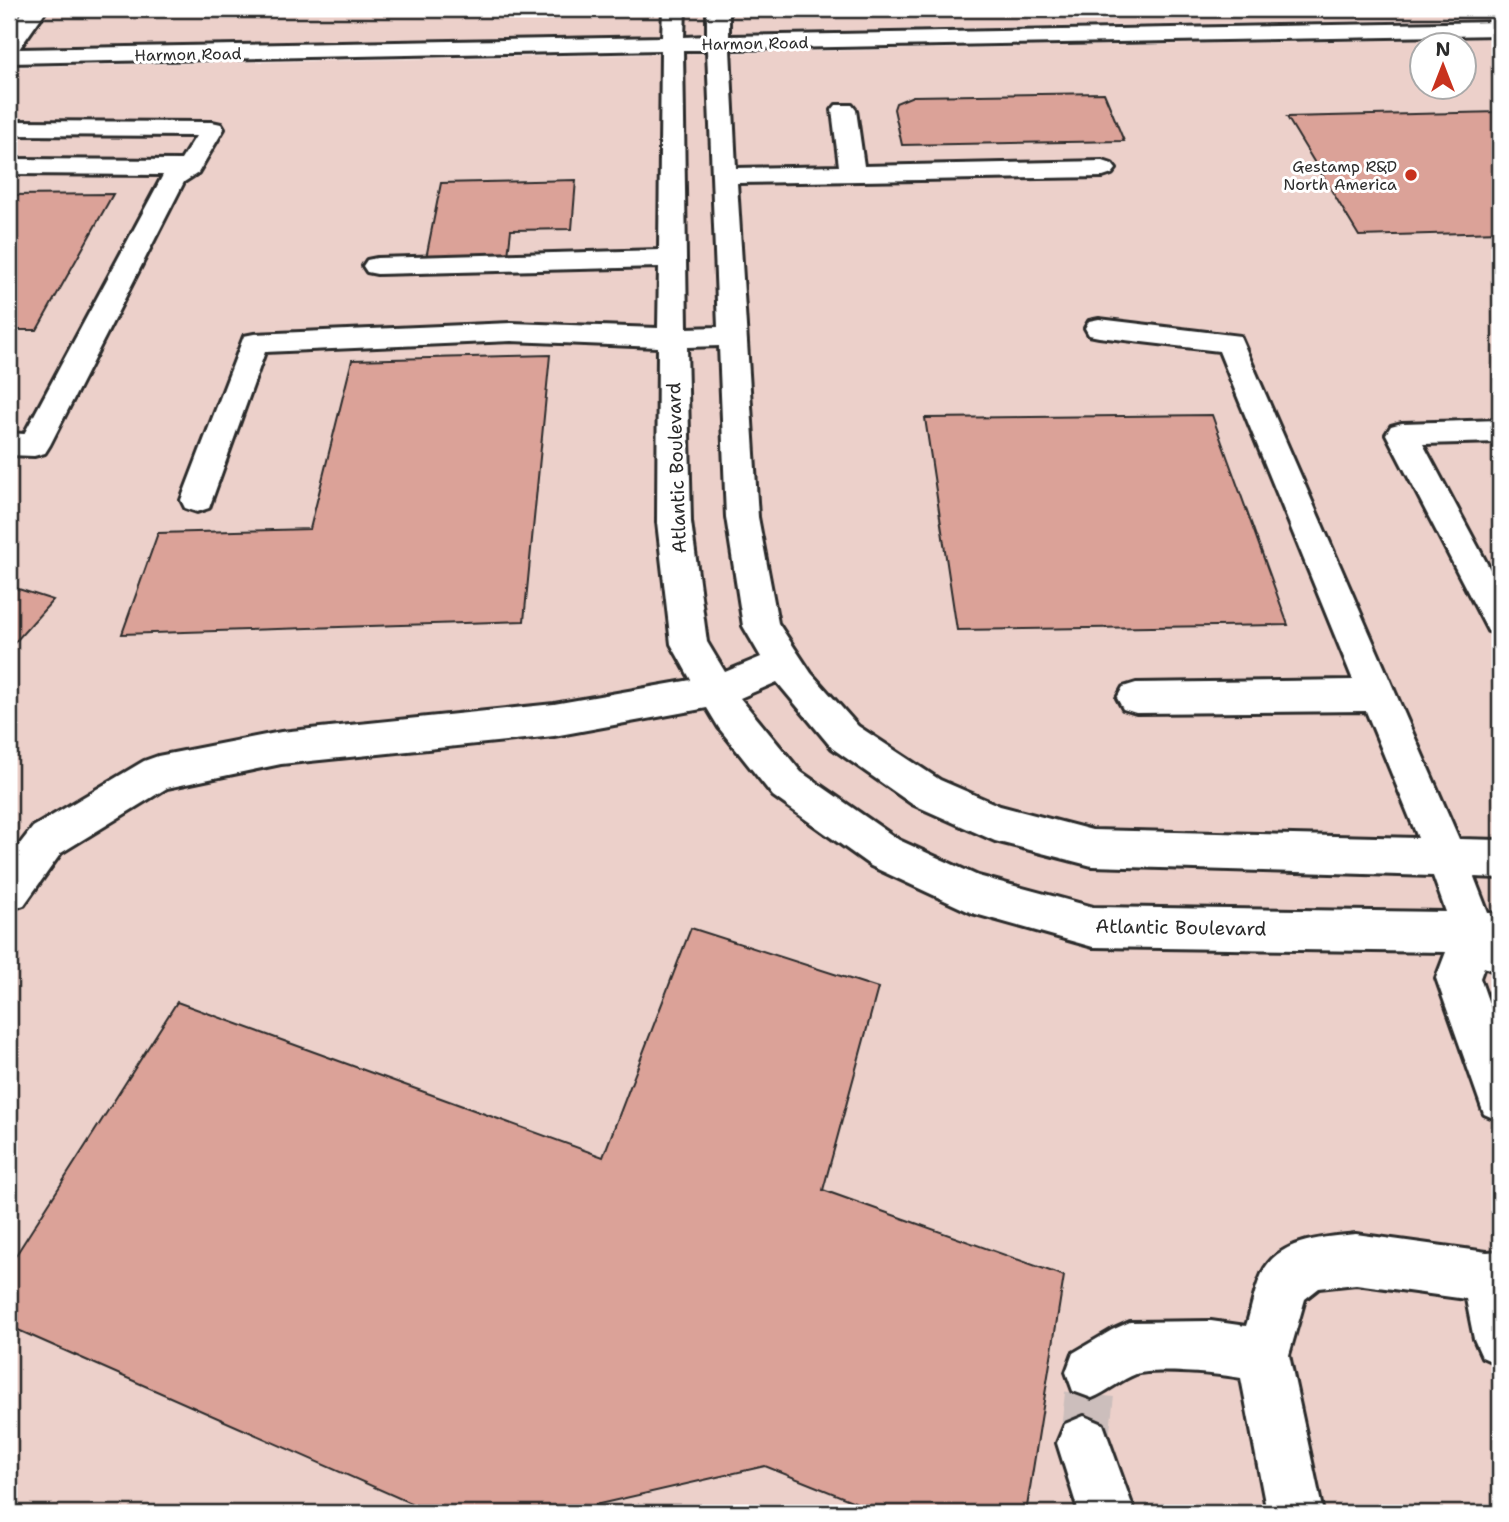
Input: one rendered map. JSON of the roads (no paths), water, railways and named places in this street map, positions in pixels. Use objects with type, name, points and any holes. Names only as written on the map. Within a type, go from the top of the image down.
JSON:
[{"type":"street","points":[[9,48],[36,9]]},
{"type":"street","name":"Atlantic Boulevard","points":[[674,9],[671,45],[674,522],[689,644],[732,717],[787,784],[885,853],[972,894],[1093,927],[1492,941]]},
{"type":"street","points":[[718,9],[717,44],[742,517],[761,626],[798,684],[845,737],[926,792],[995,823],[1092,848],[1500,859]]},
{"type":"street","name":"Harmon Road","points":[[9,56],[1500,28]]},
{"type":"street","points":[[844,110],[853,174]]},
{"type":"street","points":[[9,128],[212,129],[189,168],[174,177],[34,445],[9,444]]},
{"type":"street","points":[[9,166],[189,168]]},
{"type":"street","points":[[724,176],[1103,169]]},
{"type":"street","points":[[673,219],[726,218]]},
{"type":"street","points":[[377,266],[673,258]]},
{"type":"street","points":[[1099,328],[1230,343],[1447,859],[1492,941],[1458,978],[1500,1098]]},
{"type":"street","points":[[197,500],[254,343],[511,331],[673,338],[732,336]]},
{"type":"street","points":[[1500,431],[1402,434],[1500,621]]},
{"type":"street","points":[[9,891],[47,841],[158,773],[281,748],[554,720],[718,691],[785,663]]},
{"type":"street","points":[[1136,698],[1378,695]]},
{"type":"street","points":[[1295,1513],[1263,1355],[1284,1284],[1309,1264],[1356,1259],[1494,1276],[1500,1339]]},
{"type":"street","points":[[1092,1372],[1130,1349],[1210,1347],[1263,1355]]},
{"type":"street","points":[[1084,1443],[1107,1513]]},
{"type":"tunnel","points":[[1084,1443],[1092,1372]]},
{"type":"place","name":"Gestamp R&D North America","points":[[1411,175]]}]
